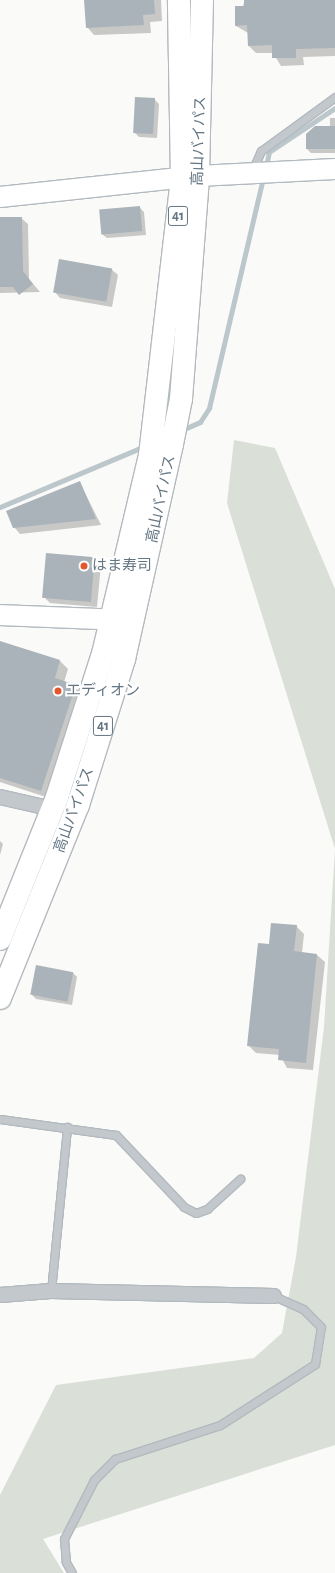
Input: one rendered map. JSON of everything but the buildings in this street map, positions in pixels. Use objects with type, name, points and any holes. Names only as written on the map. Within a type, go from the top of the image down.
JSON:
[{"type":"highway","name":"高山バイパス","points":[[0,940],[53,809],[112,619],[150,455],[190,177],[179,0]]},
{"type":"highway","name":"高山バイパス","points":[[0,998],[78,805],[134,621],[177,420],[190,177],[202,0]]},
{"type":"street","points":[[0,197],[190,177],[335,169]]},
{"type":"street","points":[[0,615],[134,621]]},
{"type":"street","points":[[0,797],[53,809]]},
{"type":"street","points":[[0,1295],[51,1291],[274,1296]]},
{"type":"lane","points":[[251,174],[261,151],[335,97]]},
{"type":"lane","points":[[0,1119],[67,1127],[116,1135],[190,1211],[196,1213],[207,1209],[240,1179]]},
{"type":"lane","points":[[51,1291],[67,1127]]},
{"type":"lane","points":[[72,1573],[66,1562],[64,1539],[94,1480],[115,1459],[220,1425],[315,1364],[321,1328],[303,1309],[274,1296]]},
{"type":"shaded area","points":[[234,440],[275,448],[335,589],[335,849],[227,503]]},
{"type":"shaded area","points":[[335,849],[335,1445],[43,1539],[64,1573],[0,1573],[0,1495],[56,1385],[254,1358],[282,1333],[296,1257],[324,1027]]},
{"type":"waterway","points":[[266,167],[269,152],[335,108]]},
{"type":"waterway","points":[[182,430],[200,422],[209,408],[263,177]]},
{"type":"waterway","points":[[0,507],[145,446]]},
{"type":"place","name":"はま寿司","points":[[84,566]]},
{"type":"place","name":"エディオン","points":[[58,691]]}]
